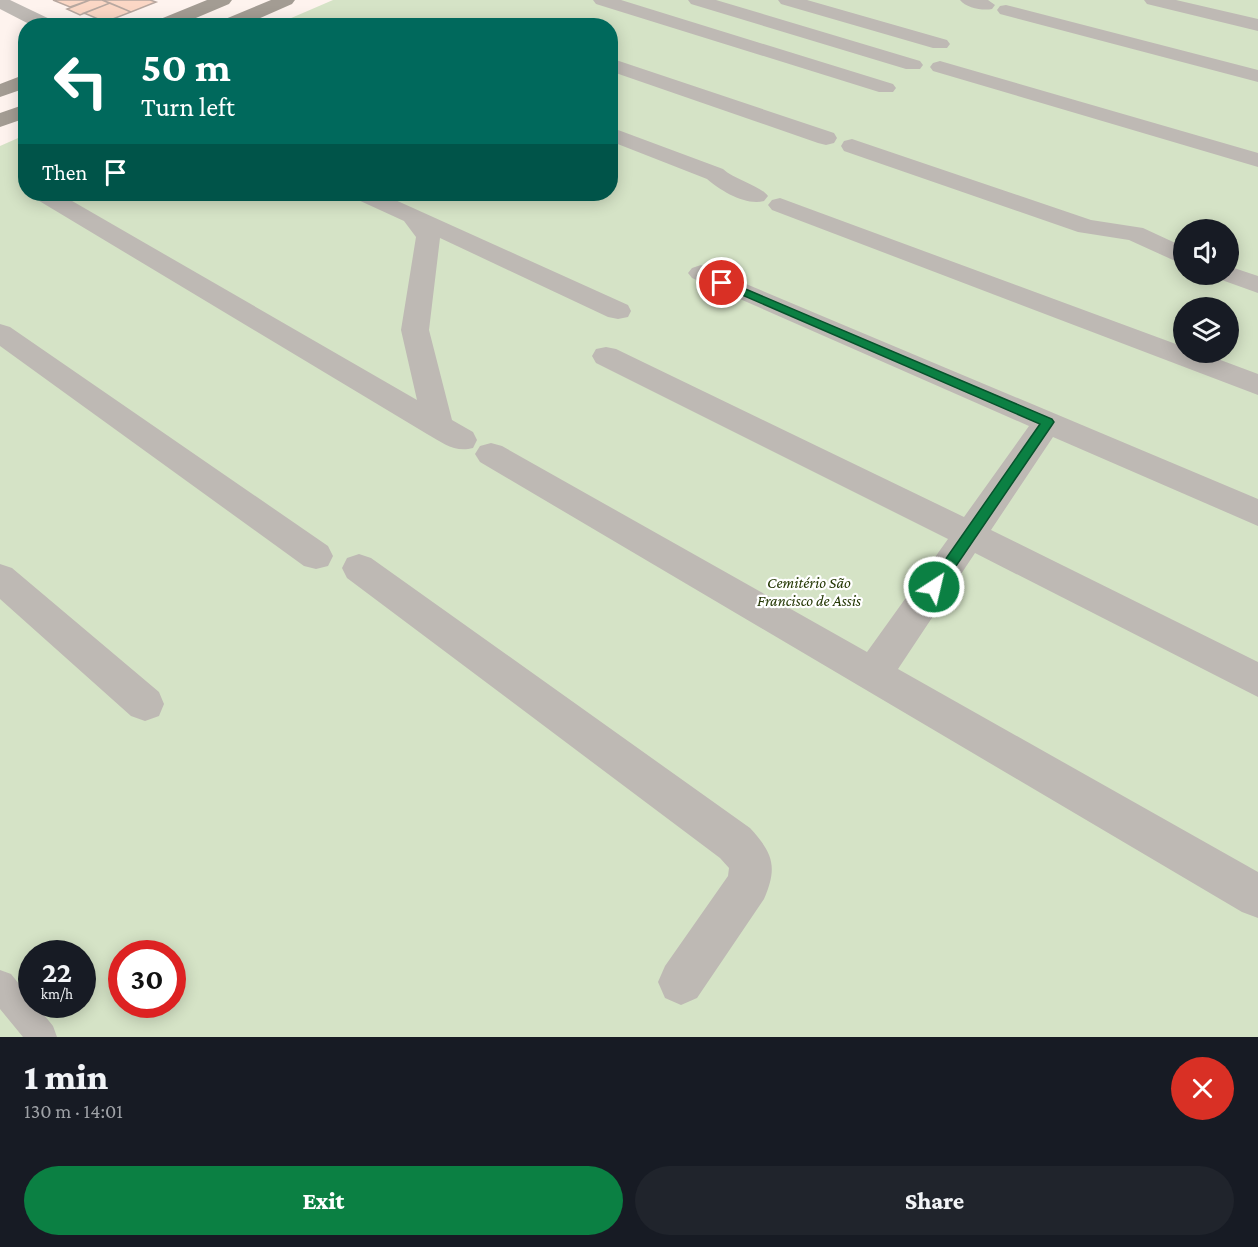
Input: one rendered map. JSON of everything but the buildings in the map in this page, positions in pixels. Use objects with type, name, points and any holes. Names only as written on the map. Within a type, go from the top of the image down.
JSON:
[{"type":"street","points":[[180,18],[224,0]]},
{"type":"street","points":[[244,18],[286,0]]},
{"type":"street","points":[[602,0],[886,88]]},
{"type":"street","points":[[697,0],[913,65]]},
{"type":"street","points":[[787,0],[939,44]]},
{"type":"street","points":[[1153,0],[1258,25]]},
{"type":"street","points":[[0,2],[33,18]]},
{"type":"street","points":[[1006,10],[1258,76]]},
{"type":"street","points":[[618,67],[826,138]]},
{"type":"street","points":[[939,67],[1258,160]]},
{"type":"street","points":[[0,91],[18,84]]},
{"type":"street","points":[[0,121],[18,113]]},
{"type":"street","points":[[618,136],[715,174],[725,183],[768,201],[1258,385]]},
{"type":"street","points":[[852,146],[1087,227],[1134,233],[1173,251]]},
{"type":"street","points":[[56,201],[438,426],[1258,896]]},
{"type":"street","points":[[379,201],[618,311]]},
{"type":"street","points":[[412,216],[428,237],[415,330],[438,426]]},
{"type":"street","points":[[701,273],[1258,513]]},
{"type":"street","points":[[1239,278],[1258,285]]},
{"type":"street","points":[[0,333],[316,556]]},
{"type":"street","points":[[606,356],[1258,680]]},
{"type":"street","points":[[873,674],[1048,422]]},
{"type":"street","points":[[358,568],[735,843],[750,861],[749,884],[681,982]]},
{"type":"street","points":[[0,578],[145,704]]},
{"type":"lane","points":[[0,985],[42,1037]]},
{"type":"green space","name":"Cemitério São Francisco de Assis","points":[[333,0],[1258,0],[1258,1037],[0,1037],[0,146],[18,138],[18,201],[618,201],[618,18],[291,18]]},
{"type":"route","points":[[722,283],[1048,422],[934,587]]}]
